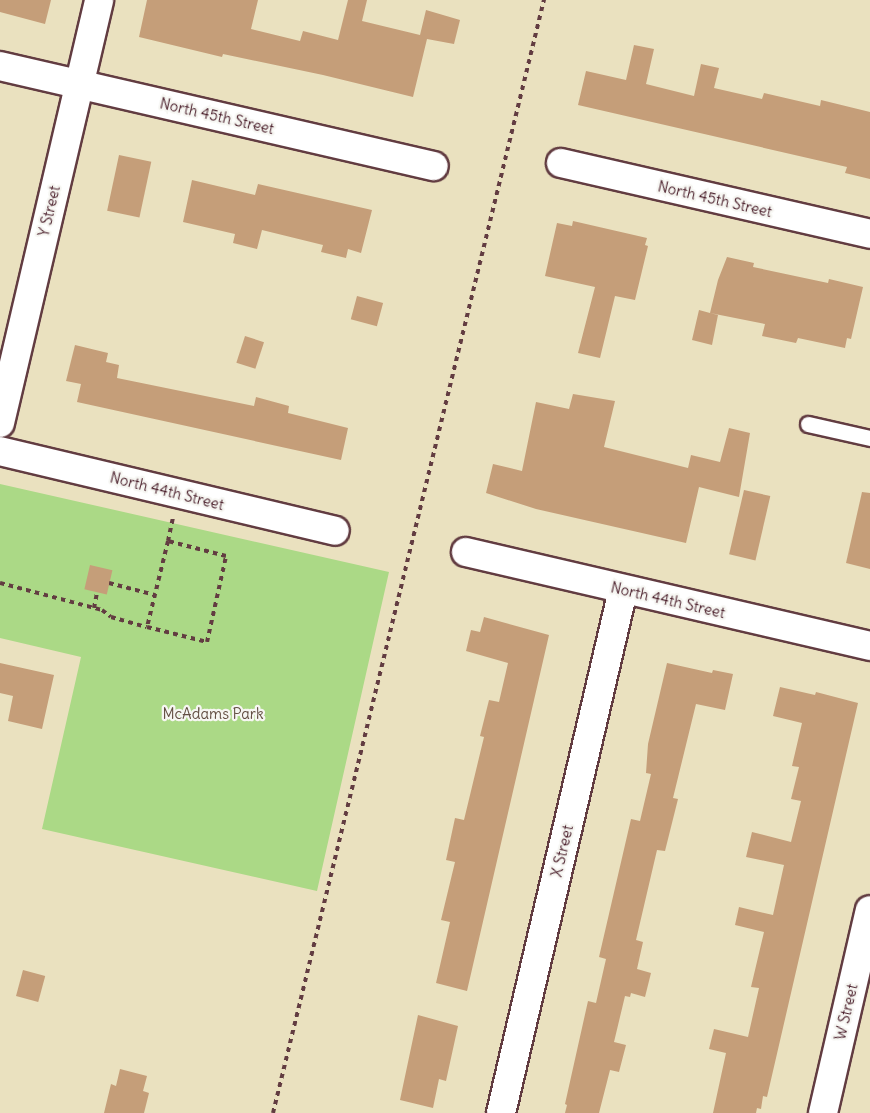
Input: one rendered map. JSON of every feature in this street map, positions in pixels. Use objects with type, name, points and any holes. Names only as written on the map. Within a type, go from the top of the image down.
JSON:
[{"type":"street","name":"Y Street","points":[[0,423],[99,0]]},
{"type":"street","name":"North 45th Street","points":[[0,66],[434,166]]},
{"type":"street","name":"North 45th Street","points":[[561,163],[870,234]]},
{"type":"street","name":"North 44th Street","points":[[0,451],[335,531]]},
{"type":"street","name":"North 44th Street","points":[[466,552],[870,646]]},
{"type":"street","name":"X Street","points":[[501,1113],[623,590]]},
{"type":"street","name":"W Street","points":[[823,1113],[870,910]]},
{"type":"lane","points":[[808,424],[870,438]]},
{"type":"path","points":[[273,1113],[544,0]]},
{"type":"path","points":[[147,627],[175,509]]},
{"type":"path","points":[[0,583],[94,608],[111,617],[207,642],[226,556],[168,542]]},
{"type":"path","points":[[109,583],[155,595]]},
{"type":"path","points":[[94,608],[97,593]]},
{"type":"green space","name":"McAdams Park","points":[[0,484],[389,572],[317,891],[42,829],[81,657],[0,638]]},
{"type":"building","points":[[0,0],[51,0],[45,24],[0,12]]},
{"type":"building","points":[[147,0],[258,0],[251,29],[300,41],[303,31],[338,40],[348,0],[367,0],[362,21],[420,35],[426,10],[460,20],[454,44],[427,39],[413,97],[323,75],[223,54],[222,57],[139,37]]},
{"type":"building","points":[[634,45],[654,49],[646,84],[694,96],[701,64],[719,68],[714,88],[762,99],[764,93],[820,106],[821,100],[870,112],[870,179],[845,173],[847,167],[578,105],[586,71],[626,80]]},
{"type":"building","points":[[119,155],[151,162],[139,218],[107,211]]},
{"type":"building","points":[[192,180],[255,195],[258,184],[372,210],[361,253],[348,249],[346,258],[321,252],[323,245],[262,230],[257,249],[233,243],[235,234],[183,222]]},
{"type":"building","points":[[573,221],[647,238],[645,245],[648,246],[635,300],[615,296],[600,358],[578,353],[595,287],[545,276],[557,223],[572,226]]},
{"type":"building","points":[[727,257],[754,263],[753,267],[828,283],[829,279],[863,287],[851,339],[847,338],[845,348],[798,338],[796,343],[762,336],[765,324],[710,313],[718,280]]},
{"type":"building","points":[[357,296],[383,303],[377,326],[351,319]]},
{"type":"building","points":[[699,310],[718,315],[712,345],[692,340]]},
{"type":"building","points":[[245,336],[264,342],[255,369],[236,363]]},
{"type":"building","points":[[75,345],[108,353],[106,362],[119,365],[117,378],[254,406],[256,397],[289,406],[288,413],[348,428],[341,460],[77,402],[81,384],[66,381]]},
{"type":"building","points":[[573,394],[615,401],[604,447],[688,468],[691,455],[720,462],[729,428],[750,433],[739,497],[699,487],[686,543],[536,509],[486,493],[493,464],[522,471],[536,402],[569,409]]},
{"type":"building","points":[[744,490],[770,496],[755,560],[729,554]]},
{"type":"building","points":[[862,492],[870,493],[870,569],[846,563]]},
{"type":"building","points":[[90,565],[112,570],[107,595],[84,589]]},
{"type":"building","points":[[484,617],[549,635],[467,991],[436,983],[450,922],[441,920],[455,862],[446,860],[455,818],[464,820],[484,737],[480,736],[489,700],[499,702],[508,663],[466,651],[471,630],[480,632]]},
{"type":"building","points":[[0,663],[54,675],[42,729],[8,721],[13,696],[0,693]]},
{"type":"building","points":[[667,663],[712,673],[713,670],[733,674],[725,710],[696,704],[673,798],[678,799],[665,851],[657,850],[636,940],[643,942],[637,969],[651,973],[645,997],[631,993],[630,997],[625,996],[614,1042],[626,1045],[619,1072],[610,1070],[599,1113],[565,1113],[567,1105],[565,1104],[588,1001],[596,1003],[606,959],[599,957],[631,819],[640,821],[651,774],[646,773],[648,744]]},
{"type":"building","points":[[780,687],[815,695],[816,692],[858,703],[767,1097],[763,1096],[761,1109],[757,1108],[756,1113],[713,1113],[726,1053],[709,1049],[714,1029],[748,1037],[759,988],[751,987],[764,932],[735,925],[739,907],[773,915],[784,865],[746,857],[752,832],[791,842],[801,801],[791,799],[799,767],[792,766],[802,723],[773,716]]},
{"type":"building","points":[[23,970],[45,976],[38,1002],[16,996]]},
{"type":"building","points":[[418,1015],[458,1026],[446,1081],[439,1079],[433,1108],[400,1100]]},
{"type":"building","points":[[120,1069],[147,1076],[143,1091],[149,1093],[144,1113],[104,1113],[111,1084],[116,1086]]}]
